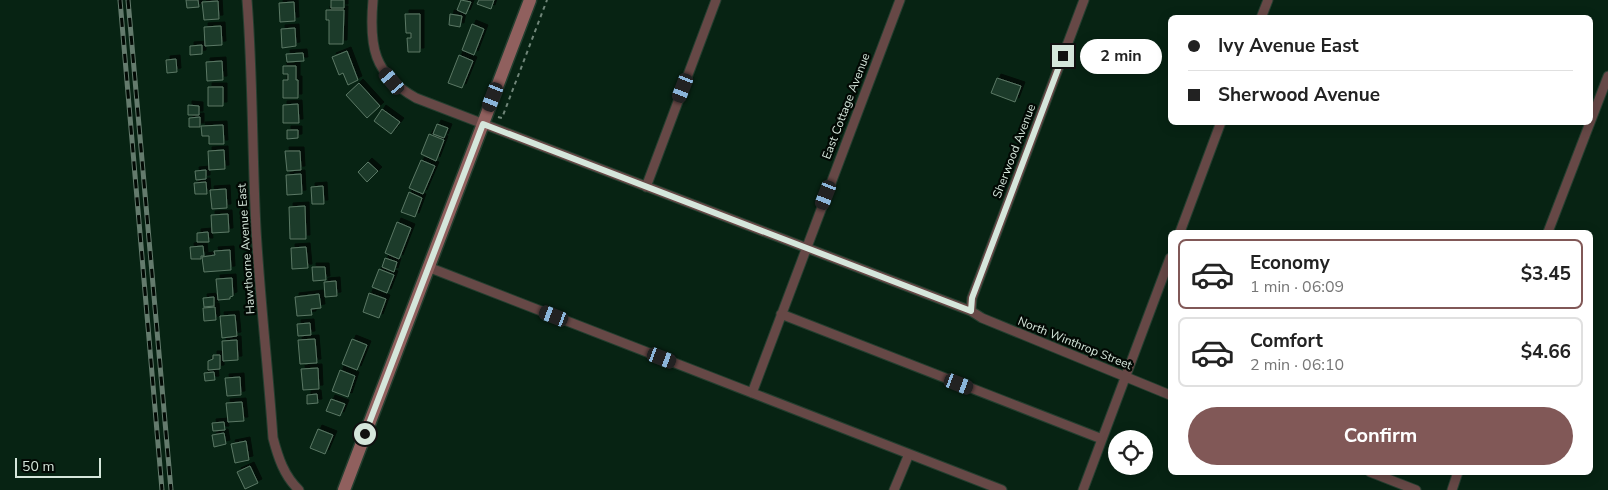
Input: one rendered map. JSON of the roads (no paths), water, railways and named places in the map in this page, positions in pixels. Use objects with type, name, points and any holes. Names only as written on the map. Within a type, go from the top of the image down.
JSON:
[{"type":"street","name":"Hawthorne Avenue East","points":[[247,0],[256,232],[273,438],[277,454],[284,469],[299,490]]},
{"type":"street","name":"North Winthrop Street","points":[[372,0],[371,33],[374,49],[384,72],[405,92],[416,98],[971,311],[982,318],[1124,378],[1168,394]]},
{"type":"street","points":[[344,490],[530,0]]},
{"type":"street","points":[[646,187],[716,0]]},
{"type":"street","name":"East Cottage Avenue","points":[[752,393],[900,0]]},
{"type":"street","name":"Sherwood Avenue","points":[[971,311],[972,298],[1084,0]]},
{"type":"street","points":[[1262,15],[1268,0]]},
{"type":"street","points":[[1593,115],[1608,76]]},
{"type":"street","points":[[1181,230],[1220,125]]},
{"type":"street","points":[[1549,230],[1589,125]]},
{"type":"street","points":[[1083,490],[1168,263]]},
{"type":"street","points":[[428,267],[1002,490]]},
{"type":"street","points":[[781,314],[1102,439]]},
{"type":"street","points":[[894,490],[909,454]]},
{"type":"street","points":[[1378,475],[1416,490]]},
{"type":"street","points":[[1452,490],[1457,475]]},
{"type":"railway","points":[[120,0],[162,490]]},
{"type":"railway","points":[[128,0],[171,490]]}]
